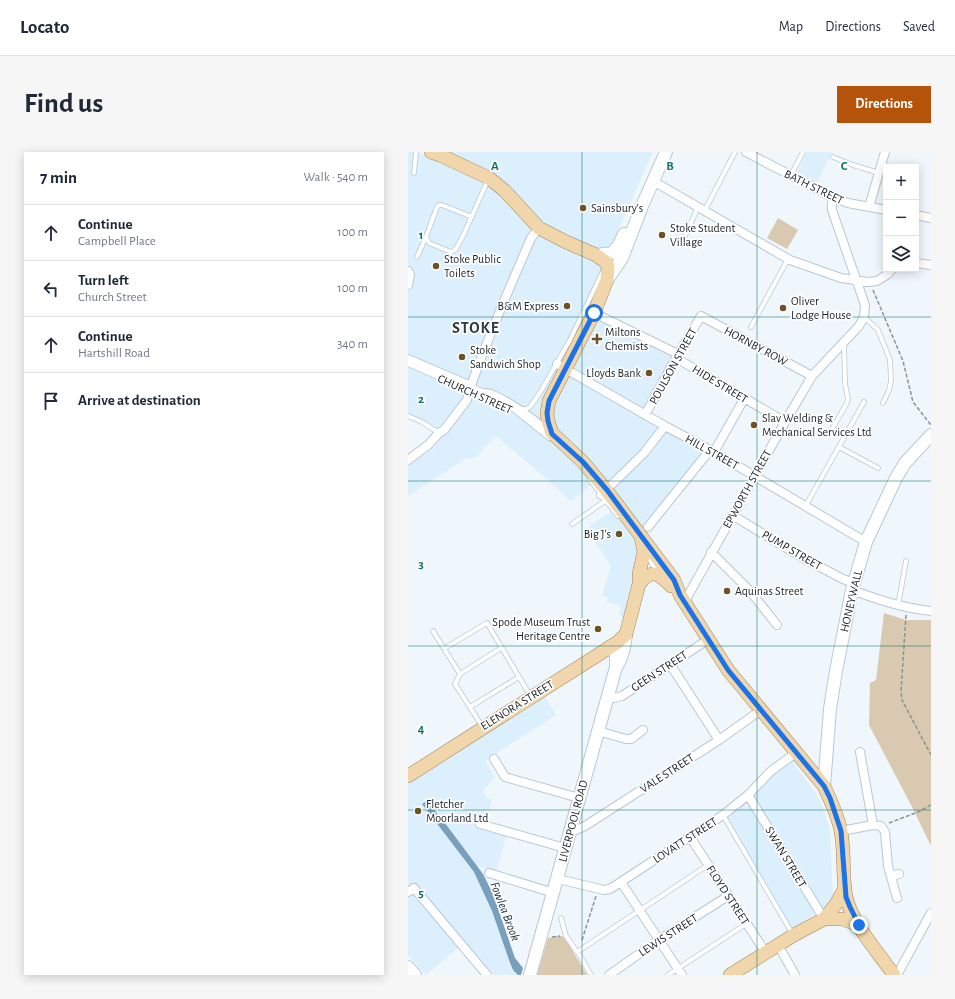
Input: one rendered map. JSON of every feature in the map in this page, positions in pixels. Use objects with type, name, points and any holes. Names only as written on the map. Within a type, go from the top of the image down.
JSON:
[{"type":"main road","points":[[437,153],[489,178],[505,191],[539,228],[596,255],[609,258],[607,280],[594,313],[561,367],[549,401],[548,417],[553,439]]},
{"type":"main road","name":"CHURCH STREET","points":[[553,439],[583,462],[604,493],[642,534],[644,552]]},
{"type":"main road","points":[[642,534],[674,580],[683,598],[728,670],[824,786],[830,798],[841,831],[845,888],[850,907],[859,925],[895,975]]},
{"type":"main road","name":"LIVERPOOL ROAD","points":[[626,634],[639,584],[639,574],[644,552]]},
{"type":"main road","points":[[639,584],[646,575],[653,574],[661,576],[683,598]]},
{"type":"main road","name":"ELENORA STREET","points":[[408,776],[618,642],[626,634]]},
{"type":"main road","points":[[733,974],[778,945],[824,919],[836,904],[845,888]]},
{"type":"main road","points":[[824,919],[842,919],[859,925]]},
{"type":"street","points":[[607,280],[622,258],[642,206],[666,152]]},
{"type":"street","name":"BATH STREET","points":[[746,152],[832,197],[848,203],[883,209]]},
{"type":"street","points":[[869,207],[885,152]]},
{"type":"street","points":[[654,181],[788,259],[841,278],[868,282],[877,280],[890,272]]},
{"type":"street","points":[[832,197],[832,210],[865,305],[864,317]]},
{"type":"street","points":[[609,258],[619,245],[628,226],[642,206]]},
{"type":"street","points":[[919,216],[931,218]]},
{"type":"street","points":[[408,460],[428,445],[439,433],[444,430],[467,400],[504,301],[531,238],[539,228]]},
{"type":"street","points":[[919,263],[931,265]]},
{"type":"street","points":[[408,285],[409,273]]},
{"type":"street","name":"HIDE STREET","points":[[594,313],[677,356],[744,399],[784,422]]},
{"type":"street","name":"POULSON STREET","points":[[645,415],[701,316]]},
{"type":"street","name":"HORNBY ROW","points":[[701,316],[812,376]]},
{"type":"street","name":"EPWORTH STREET","points":[[683,598],[812,376],[862,323],[864,317]]},
{"type":"street","name":"CHURCH STREET","points":[[408,359],[470,389],[484,394],[491,394],[519,409],[553,439]]},
{"type":"street","name":"HILL STREET","points":[[561,367],[712,451],[866,542]]},
{"type":"street","points":[[642,534],[712,451],[744,399]]},
{"type":"street","points":[[604,493],[644,453],[665,426]]},
{"type":"street","name":"HONEYWALL","points":[[824,786],[830,709],[853,587],[866,542],[896,478],[906,462],[931,435]]},
{"type":"street","name":"PUMP STREET","points":[[732,515],[803,558],[843,579],[853,587],[897,606],[931,611]]},
{"type":"street","points":[[711,552],[750,591],[777,625]]},
{"type":"street","name":"LIVERPOOL ROAD","points":[[616,667],[621,659],[626,644],[626,634]]},
{"type":"street","name":"GEEN STREET","points":[[608,696],[614,698],[622,696],[708,639]]},
{"type":"street","name":"LIVERPOOL ROAD","points":[[530,975],[616,667],[616,655],[614,650],[609,647]]},
{"type":"street","points":[[670,664],[719,740]]},
{"type":"street","name":"VALE STREET","points":[[570,833],[585,826],[719,740],[761,710]]},
{"type":"street","points":[[598,731],[631,739],[643,730]]},
{"type":"street","name":"LOVATT STREET","points":[[558,879],[598,889],[610,889],[723,815],[748,795],[771,771],[797,752]]},
{"type":"street","points":[[860,752],[877,825],[885,832],[888,866],[897,898]]},
{"type":"street","points":[[494,759],[505,777],[579,798]]},
{"type":"street","name":"SWAN STREET","points":[[748,795],[824,919]]},
{"type":"street","points":[[480,824],[566,848]]},
{"type":"street","points":[[841,831],[877,825]]},
{"type":"street","name":"FLOYD STREET","points":[[690,836],[766,953]]},
{"type":"street","points":[[489,873],[554,893]]},
{"type":"street","points":[[891,876],[899,874]]},
{"type":"street","points":[[621,882],[680,972]]},
{"type":"street","points":[[408,892],[414,888],[487,975]]},
{"type":"street","name":"LEWIS STREET","points":[[609,975],[659,940],[728,896]]},
{"type":"street","points":[[895,975],[931,913]]},
{"type":"street","points":[[778,945],[795,975]]},
{"type":"street","points":[[408,966],[415,975]]},
{"type":"lane","points":[[414,173],[416,152]]},
{"type":"lane","points":[[682,243],[735,152]]},
{"type":"lane","points":[[791,176],[803,152]]},
{"type":"lane","points":[[833,157],[879,173]]},
{"type":"lane","points":[[426,237],[429,243],[451,252],[454,251],[464,236],[489,178]]},
{"type":"lane","points":[[417,257],[439,205],[472,217]]},
{"type":"lane","points":[[519,409],[526,409],[530,406],[561,367],[570,340],[609,258]]},
{"type":"lane","points":[[751,327],[788,259]]},
{"type":"lane","points":[[864,317],[878,330],[890,360],[891,381],[883,403]]},
{"type":"lane","points":[[831,431],[848,399],[845,384],[844,342]]},
{"type":"lane","name":"CHURCH STREET","points":[[408,364],[470,389],[514,410],[553,439]]},
{"type":"lane","points":[[805,507],[864,402]]},
{"type":"lane","points":[[408,416],[422,422],[439,433]]},
{"type":"lane","points":[[839,447],[878,468]]},
{"type":"lane","name":"CHURCH STREET","points":[[586,475],[604,493],[619,518]]},
{"type":"lane","points":[[572,524],[605,501],[604,493]]},
{"type":"lane","points":[[644,552],[661,576]]},
{"type":"lane","points":[[897,606],[906,561]]},
{"type":"lane","points":[[445,648],[487,623],[531,697]]},
{"type":"lane","points":[[433,631],[460,674]]},
{"type":"lane","points":[[483,727],[455,684],[460,674],[501,648]]},
{"type":"lane","points":[[470,707],[519,677]]},
{"type":"lane","points":[[723,815],[794,936]]},
{"type":"lane","points":[[578,953],[708,865]]},
{"type":"lane","points":[[561,918],[566,936],[591,975]]},
{"type":"lane","points":[[668,975],[680,972],[746,924]]},
{"type":"path","points":[[868,282],[876,295],[903,361],[913,402],[931,425]]},
{"type":"path","points":[[906,608],[901,692],[902,700],[931,755]]},
{"type":"path","points":[[877,825],[918,812],[931,805]]},
{"type":"path","points":[[578,953],[598,889]]},
{"type":"shaded area","points":[[408,152],[416,152],[446,162],[450,152],[653,152],[583,310],[675,358],[647,417],[707,450],[644,530],[626,618],[619,615],[621,606],[607,602],[608,597],[602,596],[611,566],[586,529],[612,509],[593,483],[571,501],[496,436],[477,456],[469,459],[465,458],[408,496],[408,466],[434,448],[446,432],[408,417]]},
{"type":"shaded area","points":[[807,152],[832,152],[816,185],[796,174]]},
{"type":"shaded area","points":[[778,218],[798,230],[787,249],[767,238]]},
{"type":"shaded area","points":[[884,613],[906,620],[931,620],[931,846],[869,725],[870,683],[876,680]]},
{"type":"shaded area","points":[[545,697],[556,715],[485,761],[495,777],[483,790],[487,798],[492,800],[487,820],[481,819],[478,829],[506,837],[497,871],[477,866],[434,808],[423,804],[474,872],[492,911],[512,971],[513,970],[518,975],[494,975],[465,942],[426,975],[408,955],[408,784]]},
{"type":"shaded area","points":[[791,760],[816,793],[824,809],[830,832],[833,897],[826,907],[790,930],[725,822],[765,778]]},
{"type":"shaded area","points":[[562,936],[565,938],[587,975],[537,975],[548,938]]},
{"type":"water","points":[[427,801],[483,874],[493,894],[515,958],[523,968],[521,975],[518,975],[513,970],[492,911],[474,872],[422,804]]},
{"type":"place","name":"Sainsbury's","points":[[583,208]]},
{"type":"place","name":"Stoke Student Village","points":[[662,235]]},
{"type":"place","name":"Stoke Public Toilets","points":[[436,266]]},
{"type":"place","name":"B&M Express","points":[[567,306]]},
{"type":"place","name":"Oliver Lodge House","points":[[783,308]]},
{"type":"place","name":"Miltons Chemists","points":[[597,339]]},
{"type":"place","name":"Stoke Sandwich Shop","points":[[462,357]]},
{"type":"place","name":"Lloyds Bank","points":[[649,373]]},
{"type":"place","name":"Slav Welding & Mechanical Services Ltd","points":[[754,425]]},
{"type":"place","name":"Big J's","points":[[619,534]]},
{"type":"place","name":"Aquinas Street","points":[[727,591]]},
{"type":"place","name":"Spode Museum Trust Heritage Centre","points":[[598,629]]},
{"type":"place","name":"Fletcher Moorland Ltd","points":[[418,811]]},
{"type":"district","name":"STOKE","points":[[476,327]]},
{"type":"route","points":[[594,313],[549,401],[547,413],[552,434],[583,462],[607,490],[674,580],[680,595],[728,670],[824,786],[830,798],[841,831],[846,897],[859,925]]},
{"type":"water label","name":"Fowlea Brook","points":[[506,911]]}]
